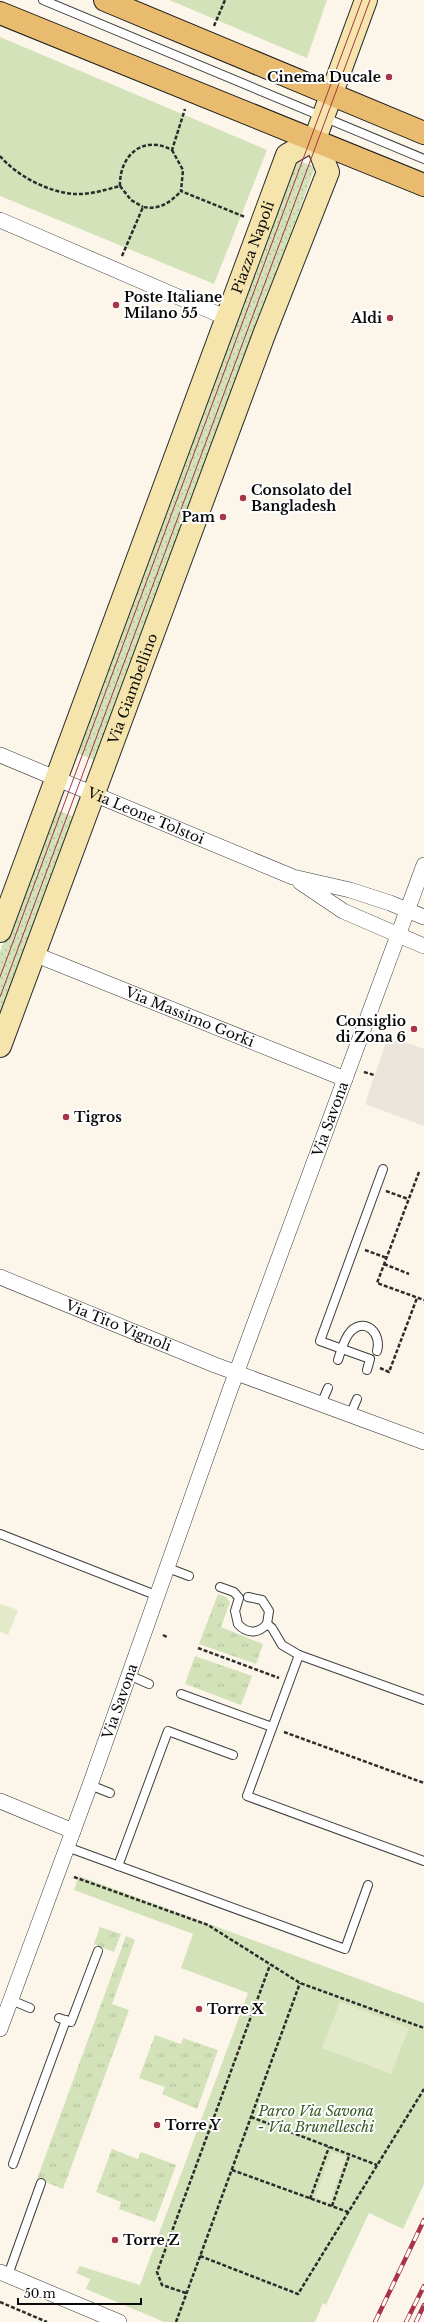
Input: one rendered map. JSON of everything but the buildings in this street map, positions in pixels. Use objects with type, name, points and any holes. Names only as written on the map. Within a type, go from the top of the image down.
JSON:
[{"type":"main road","points":[[105,0],[424,133]]},
{"type":"main road","points":[[0,13],[424,184]]},
{"type":"street","points":[[315,139],[366,0]]},
{"type":"street","name":"Piazza Napoli","points":[[227,318],[286,155],[315,139]]},
{"type":"street","name":"Via Giambellino","points":[[0,1046],[265,332],[328,172],[315,139]]},
{"type":"street","points":[[0,220],[227,318],[0,931]]},
{"type":"street","name":"Via Leone Tolstoi","points":[[0,755],[293,876],[350,890],[424,917]]},
{"type":"street","name":"Via Savona","points":[[0,2029],[90,1785],[237,1373],[424,866]]},
{"type":"street","name":"Via Leone Tolstoi","points":[[293,876],[343,911],[424,946]]},
{"type":"street","name":"Via Massimo Gorki","points":[[34,954],[345,1079]]},
{"type":"street","name":"Via Tito Vignoli","points":[[0,1277],[237,1373]]},
{"type":"street","points":[[237,1373],[424,1442]]},
{"type":"street","points":[[0,1801],[73,1831]]},
{"type":"street","points":[[4,2273],[119,2322]]},
{"type":"lane","points":[[43,0],[424,159]]},
{"type":"lane","points":[[368,1367],[370,1360],[320,1341],[383,1169]]},
{"type":"lane","points":[[338,1360],[350,1332],[363,1326],[369,1328],[379,1338],[377,1351]]},
{"type":"lane","points":[[321,1404],[328,1388]]},
{"type":"lane","points":[[350,1415],[357,1399]]},
{"type":"lane","points":[[0,1534],[158,1596]]},
{"type":"lane","points":[[168,1568],[189,1576]]},
{"type":"lane","points":[[220,1587],[234,1592],[239,1598],[235,1618],[243,1629],[256,1631],[267,1624],[269,1617],[266,1604],[255,1597],[248,1597]]},
{"type":"lane","points":[[267,1624],[272,1628],[282,1645],[299,1655],[424,1700]]},
{"type":"lane","points":[[299,1655],[247,1796],[424,1861]]},
{"type":"lane","points":[[129,1675],[150,1684]]},
{"type":"lane","points":[[181,1694],[272,1728]]},
{"type":"lane","points":[[118,1866],[138,1803],[168,1731],[233,1755]]},
{"type":"lane","points":[[90,1785],[110,1793]]},
{"type":"lane","points":[[67,1847],[345,1948],[368,1885]]},
{"type":"lane","points":[[13,2164],[62,2019],[71,2022],[98,1950]]},
{"type":"lane","points":[[10,2000],[30,2008]]},
{"type":"lane","points":[[4,2273],[41,2183]]},
{"type":"path","points":[[214,26],[225,0]]},
{"type":"path","points":[[172,150],[185,109]]},
{"type":"path","points":[[152,145],[163,145],[172,150],[183,170],[181,191],[164,206],[153,209],[143,207],[131,200],[120,186],[120,173],[123,164],[134,152],[152,145]]},
{"type":"path","points":[[0,156],[27,178],[51,189],[74,194],[120,186]]},
{"type":"path","points":[[181,191],[262,222]]},
{"type":"path","points":[[116,270],[143,207]]},
{"type":"path","points":[[363,1072],[374,1075]]},
{"type":"path","points":[[419,1172],[377,1283],[424,1300]]},
{"type":"path","points":[[377,1187],[408,1199]]},
{"type":"path","points":[[355,1246],[387,1258]]},
{"type":"path","points":[[384,1264],[409,1274]]},
{"type":"path","points":[[368,1367],[390,1372],[417,1298]]},
{"type":"path","points":[[163,1635],[167,1637]]},
{"type":"path","points":[[198,1648],[289,1682]]},
{"type":"path","points":[[272,1728],[424,1783]]},
{"type":"path","points":[[74,1877],[208,1925],[300,1983],[424,2028]]},
{"type":"path","points":[[186,2294],[162,2285],[158,2272],[270,1965]]},
{"type":"path","points":[[176,2322],[300,1983]]},
{"type":"path","points":[[200,2256],[298,2294],[424,2089]]},
{"type":"path","points":[[251,2117],[349,2156],[377,2165]]},
{"type":"path","points":[[310,2199],[329,2147]]},
{"type":"path","points":[[332,2206],[349,2156]]},
{"type":"path","points":[[232,2170],[348,2212]]},
{"type":"path","points":[[0,2302],[47,2322]]},
{"type":"green space","points":[[169,0],[327,0],[307,58]]},
{"type":"green space","points":[[0,37],[267,150],[214,284],[0,196]]},
{"type":"green space","points":[[294,159],[315,167],[99,762],[75,752]]},
{"type":"green space","points":[[54,809],[77,818],[0,1022],[0,952]]},
{"type":"green space","points":[[218,1594],[226,1597],[230,1602],[221,1627],[263,1644],[256,1664],[199,1644]]},
{"type":"green space","points":[[0,1604],[18,1610],[8,1635],[0,1632]]},
{"type":"green space","points":[[195,1656],[252,1676],[241,1705],[185,1684]]},
{"type":"green space","name":"Parco Via Savona - Via Brunelleschi","points":[[79,1876],[424,2003],[424,2184],[403,2229],[369,2213],[326,2305],[323,2303],[315,2322],[164,2322],[86,2289],[90,2279],[76,2273],[80,2266],[140,2285],[248,1993],[181,1968],[193,1934],[74,1890]]},
{"type":"green space","points":[[100,1927],[121,1934],[114,1952],[94,1944]]},
{"type":"green space","points":[[126,1936],[135,1940],[112,2004],[129,2010],[63,2189],[37,2179]]},
{"type":"green space","points":[[340,2002],[409,2028],[391,2074],[322,2048]]},
{"type":"green space","points":[[155,2035],[181,2044],[183,2038],[218,2050],[197,2109],[162,2094],[165,2087],[139,2078]]},
{"type":"green space","points":[[112,2149],[138,2159],[141,2152],[176,2165],[155,2222],[119,2209],[121,2202],[96,2192]]},
{"type":"green space","points":[[332,2152],[346,2157],[329,2203],[315,2197]]},
{"type":"shaded area","points":[[388,1036],[424,1049],[424,1126],[365,1104]]},
{"type":"tram line","points":[[0,977],[362,0]]},
{"type":"tram line","points":[[0,997],[370,0]]},
{"type":"railway","points":[[375,2322],[424,2220]]},
{"type":"railway","points":[[406,2322],[424,2286]]},
{"type":"railway","points":[[416,2322],[424,2305]]},
{"type":"place","name":"Cinema Ducale","points":[[389,77]]},
{"type":"place","name":"Poste Italiane Milano 55","points":[[116,305]]},
{"type":"place","name":"Aldi","points":[[390,318]]},
{"type":"place","name":"Consolato del Bangladesh","points":[[243,498]]},
{"type":"place","name":"Pam","points":[[223,517]]},
{"type":"place","name":"Consiglio di Zona 6","points":[[414,1029]]},
{"type":"place","name":"Tigros","points":[[66,1117]]},
{"type":"place","name":"Torre X","points":[[199,2009]]},
{"type":"place","name":"Torre Y","points":[[157,2125]]},
{"type":"place","name":"Torre Z","points":[[115,2240]]}]
